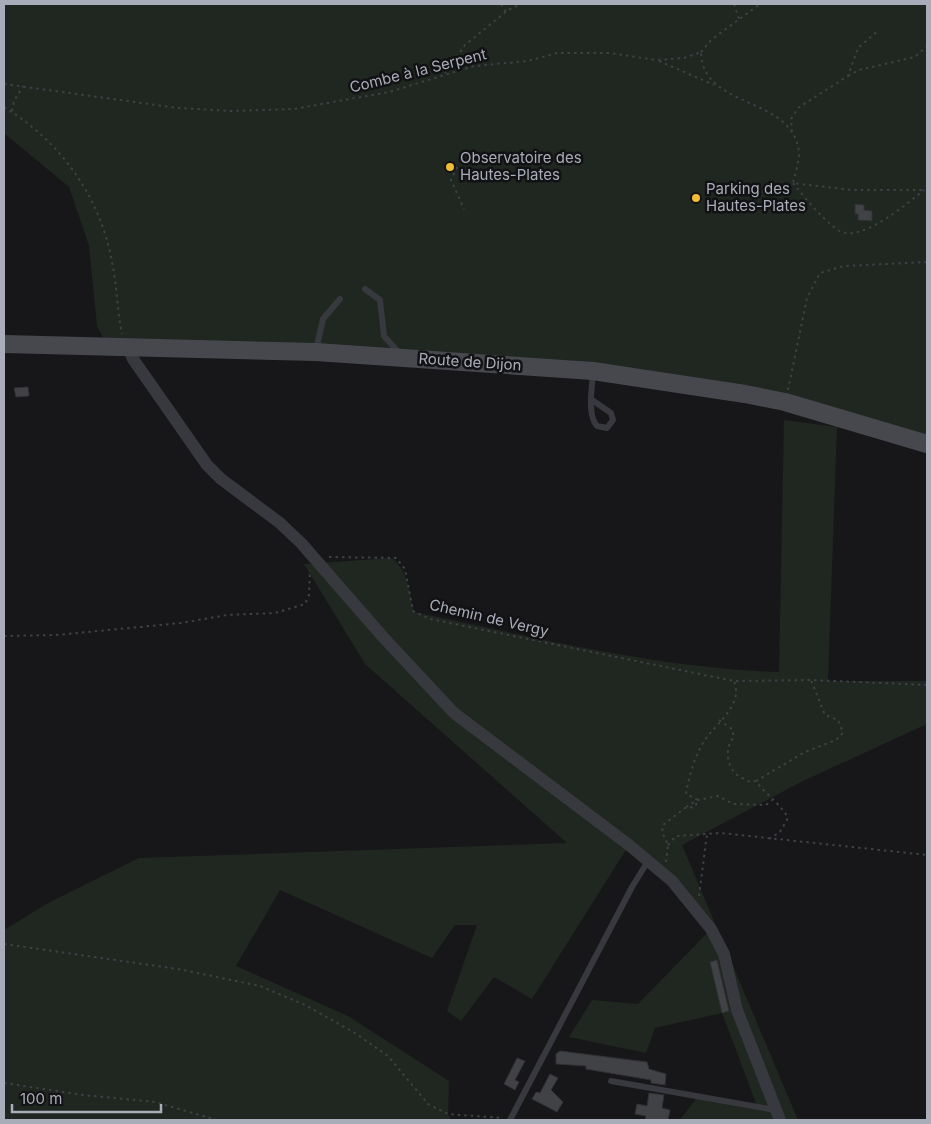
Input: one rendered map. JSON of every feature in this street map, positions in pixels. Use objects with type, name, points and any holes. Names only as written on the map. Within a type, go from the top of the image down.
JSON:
[{"type":"main road","name":"Route de Dijon","points":[[4,344],[316,352],[593,372],[710,387],[785,402],[927,444]]},
{"type":"street","points":[[128,347],[134,359],[207,465],[221,479],[280,523],[315,557],[383,637],[454,713],[649,861],[672,881],[711,929],[724,954],[737,1010],[778,1115]]},
{"type":"lane","points":[[365,289],[380,300],[384,336],[402,357]]},
{"type":"lane","points":[[316,352],[323,319],[340,299]]},
{"type":"lane","points":[[592,400],[611,413],[613,420],[607,428],[601,428],[595,424],[592,400],[593,372]]},
{"type":"lane","points":[[510,1119],[632,888],[649,861]]},
{"type":"lane","points":[[611,1082],[778,1115]]},
{"type":"path","points":[[501,4],[506,12]]},
{"type":"path","points":[[444,74],[465,46],[506,12],[521,4]]},
{"type":"path","points":[[734,4],[739,20]]},
{"type":"path","points":[[715,85],[701,65],[701,52],[711,40],[760,4]]},
{"type":"path","points":[[848,76],[858,48],[879,30]]},
{"type":"path","points":[[793,183],[799,153],[792,132],[791,119],[798,108],[858,70],[915,57],[927,46]]},
{"type":"path","name":"Combe à la Serpent","points":[[4,84],[178,108],[231,111],[294,109],[389,92],[474,66],[528,61],[557,53],[610,53],[656,60],[684,58],[701,52]]},
{"type":"path","points":[[656,60],[753,103],[775,117],[792,132]]},
{"type":"path","points":[[12,112],[14,101],[23,86]]},
{"type":"path","points":[[4,107],[45,137],[61,154],[90,198],[103,225],[109,245],[119,303],[121,332],[128,347]]},
{"type":"path","points":[[457,167],[451,180],[464,209]]},
{"type":"path","points":[[793,183],[839,231],[852,234],[890,217],[926,190]]},
{"type":"path","points":[[762,192],[793,183],[850,190],[926,190]]},
{"type":"path","points":[[785,402],[807,298],[820,273],[844,266],[927,262]]},
{"type":"path","points":[[4,636],[56,635],[181,623],[227,615],[275,613],[305,604],[310,595],[311,563],[315,557]]},
{"type":"path","name":"Chemin de Vergy","points":[[315,557],[396,558],[406,570],[413,611],[430,619],[734,681],[811,680],[927,685]]},
{"type":"path","points":[[719,720],[732,729],[734,736],[728,742],[727,754],[734,772],[750,782],[756,781],[805,752],[836,740],[843,733],[838,720],[825,715],[811,680]]},
{"type":"path","points":[[734,681],[738,690],[736,698],[727,714],[719,720],[702,744],[690,774],[686,794],[698,800],[718,796],[733,804],[766,805],[772,800]]},
{"type":"path","points":[[756,781],[772,800],[782,807],[788,818],[780,832],[769,839]]},
{"type":"path","points":[[665,874],[668,845],[662,832],[663,825],[685,808],[695,807],[698,800]]},
{"type":"path","points":[[668,845],[676,836],[721,833],[927,854]]},
{"type":"path","points":[[699,897],[707,834]]},
{"type":"path","points":[[4,944],[178,970],[260,986],[305,1005],[355,1033],[388,1056],[428,1104],[448,1114],[510,1119]]},
{"type":"path","points":[[4,1083],[83,1095],[155,1102],[217,1120]]},
{"type":"shaded area","points":[[4,4],[927,4],[927,437],[754,391],[106,343],[97,326],[89,246],[69,187],[4,133]]},
{"type":"shaded area","points":[[784,420],[837,427],[828,681],[927,681],[927,724],[801,782],[682,845],[798,1120],[680,1120],[698,1096],[757,1106],[722,1013],[655,1028],[646,1053],[569,1037],[592,1000],[638,1004],[711,929],[629,845],[532,999],[494,977],[461,1021],[447,1011],[477,925],[455,925],[432,958],[280,890],[236,966],[348,1016],[449,1081],[448,1114],[451,1120],[4,1120],[4,930],[48,903],[139,858],[567,843],[365,664],[304,564],[392,558],[402,569],[405,576],[414,612],[641,658],[733,669],[779,672]]},
{"type":"building","name":"Observatoire des Hautes-Plates","points":[[450,162],[455,167],[450,172],[445,167]]},
{"type":"building","points":[[855,204],[864,205],[864,210],[872,211],[872,221],[858,220],[858,214],[855,214]]},
{"type":"building","points":[[28,387],[29,396],[16,397],[14,388]]},
{"type":"building","points":[[717,960],[729,1011],[722,1013],[710,962]]},
{"type":"building","points":[[560,1051],[647,1062],[649,1069],[666,1074],[665,1085],[651,1083],[651,1080],[586,1069],[586,1066],[556,1064],[556,1054]]},
{"type":"building","points":[[517,1058],[525,1061],[515,1080],[519,1082],[515,1090],[504,1084]]},
{"type":"building","points":[[550,1074],[558,1078],[551,1090],[563,1102],[557,1112],[532,1099],[536,1092],[540,1093]]},
{"type":"building","points":[[649,1093],[664,1095],[662,1108],[670,1110],[668,1120],[645,1120],[646,1116],[635,1114],[637,1104],[647,1106]]},
{"type":"place","name":"Observatoire des Hautes-Plates","points":[[450,167]]},
{"type":"place","name":"Parking des Hautes-Plates","points":[[696,198]]}]
